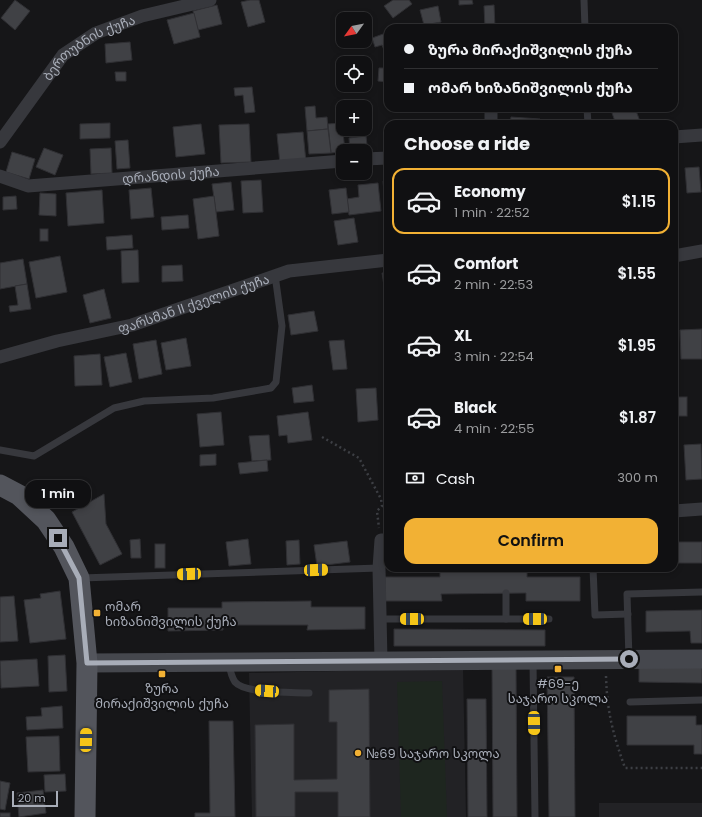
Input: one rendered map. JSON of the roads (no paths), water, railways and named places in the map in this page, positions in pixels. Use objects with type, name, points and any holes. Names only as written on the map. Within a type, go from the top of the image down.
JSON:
[{"type":"main road","points":[[0,485],[19,495],[46,520],[64,547],[79,578],[87,663],[85,817]]},
{"type":"street","name":"ბერთუბნის ქუჩა","points":[[0,142],[63,54],[103,31],[142,16],[210,0]]},
{"type":"street","points":[[678,137],[702,135]]},
{"type":"street","points":[[372,159],[384,158]]},
{"type":"street","name":"დრანდის ქუჩა","points":[[0,176],[28,186],[336,162]]},
{"type":"street","points":[[678,255],[702,251]]},
{"type":"street","name":"ფარსმან II ქველის ქუჩა","points":[[0,357],[57,341],[132,325],[289,271],[384,260]]},
{"type":"street","points":[[678,511],[702,509]]},
{"type":"street","points":[[381,661],[379,568],[384,540]]},
{"type":"street","points":[[87,663],[702,659]]},
{"type":"lane","points":[[584,0],[585,24]]},
{"type":"lane","points":[[0,450],[34,456],[114,408],[144,400],[213,398],[271,388],[276,382],[282,326],[275,275]]},
{"type":"lane","points":[[79,578],[379,568]]},
{"type":"lane","points":[[593,572],[595,615],[628,614]]},
{"type":"lane","points":[[629,659],[627,594],[702,592]]},
{"type":"lane","points":[[506,593],[506,619]]},
{"type":"lane","points":[[380,619],[549,619]]},
{"type":"lane","points":[[533,660],[535,817]]},
{"type":"lane","points":[[228,662],[231,674],[236,683],[244,687],[254,690],[309,693]]},
{"type":"lane","points":[[630,702],[702,700]]},
{"type":"place","name":"ომარ ხიზანიშვილის ქუჩა","points":[[97,613]]},
{"type":"place","name":"#69-ე საჯარო სკოლა","points":[[558,669]]},
{"type":"place","name":"ზურა მირაქიშვილის ქუჩა","points":[[162,674]]},
{"type":"place","name":"№69 საჯარო სკოლა","points":[[358,753]]}]
